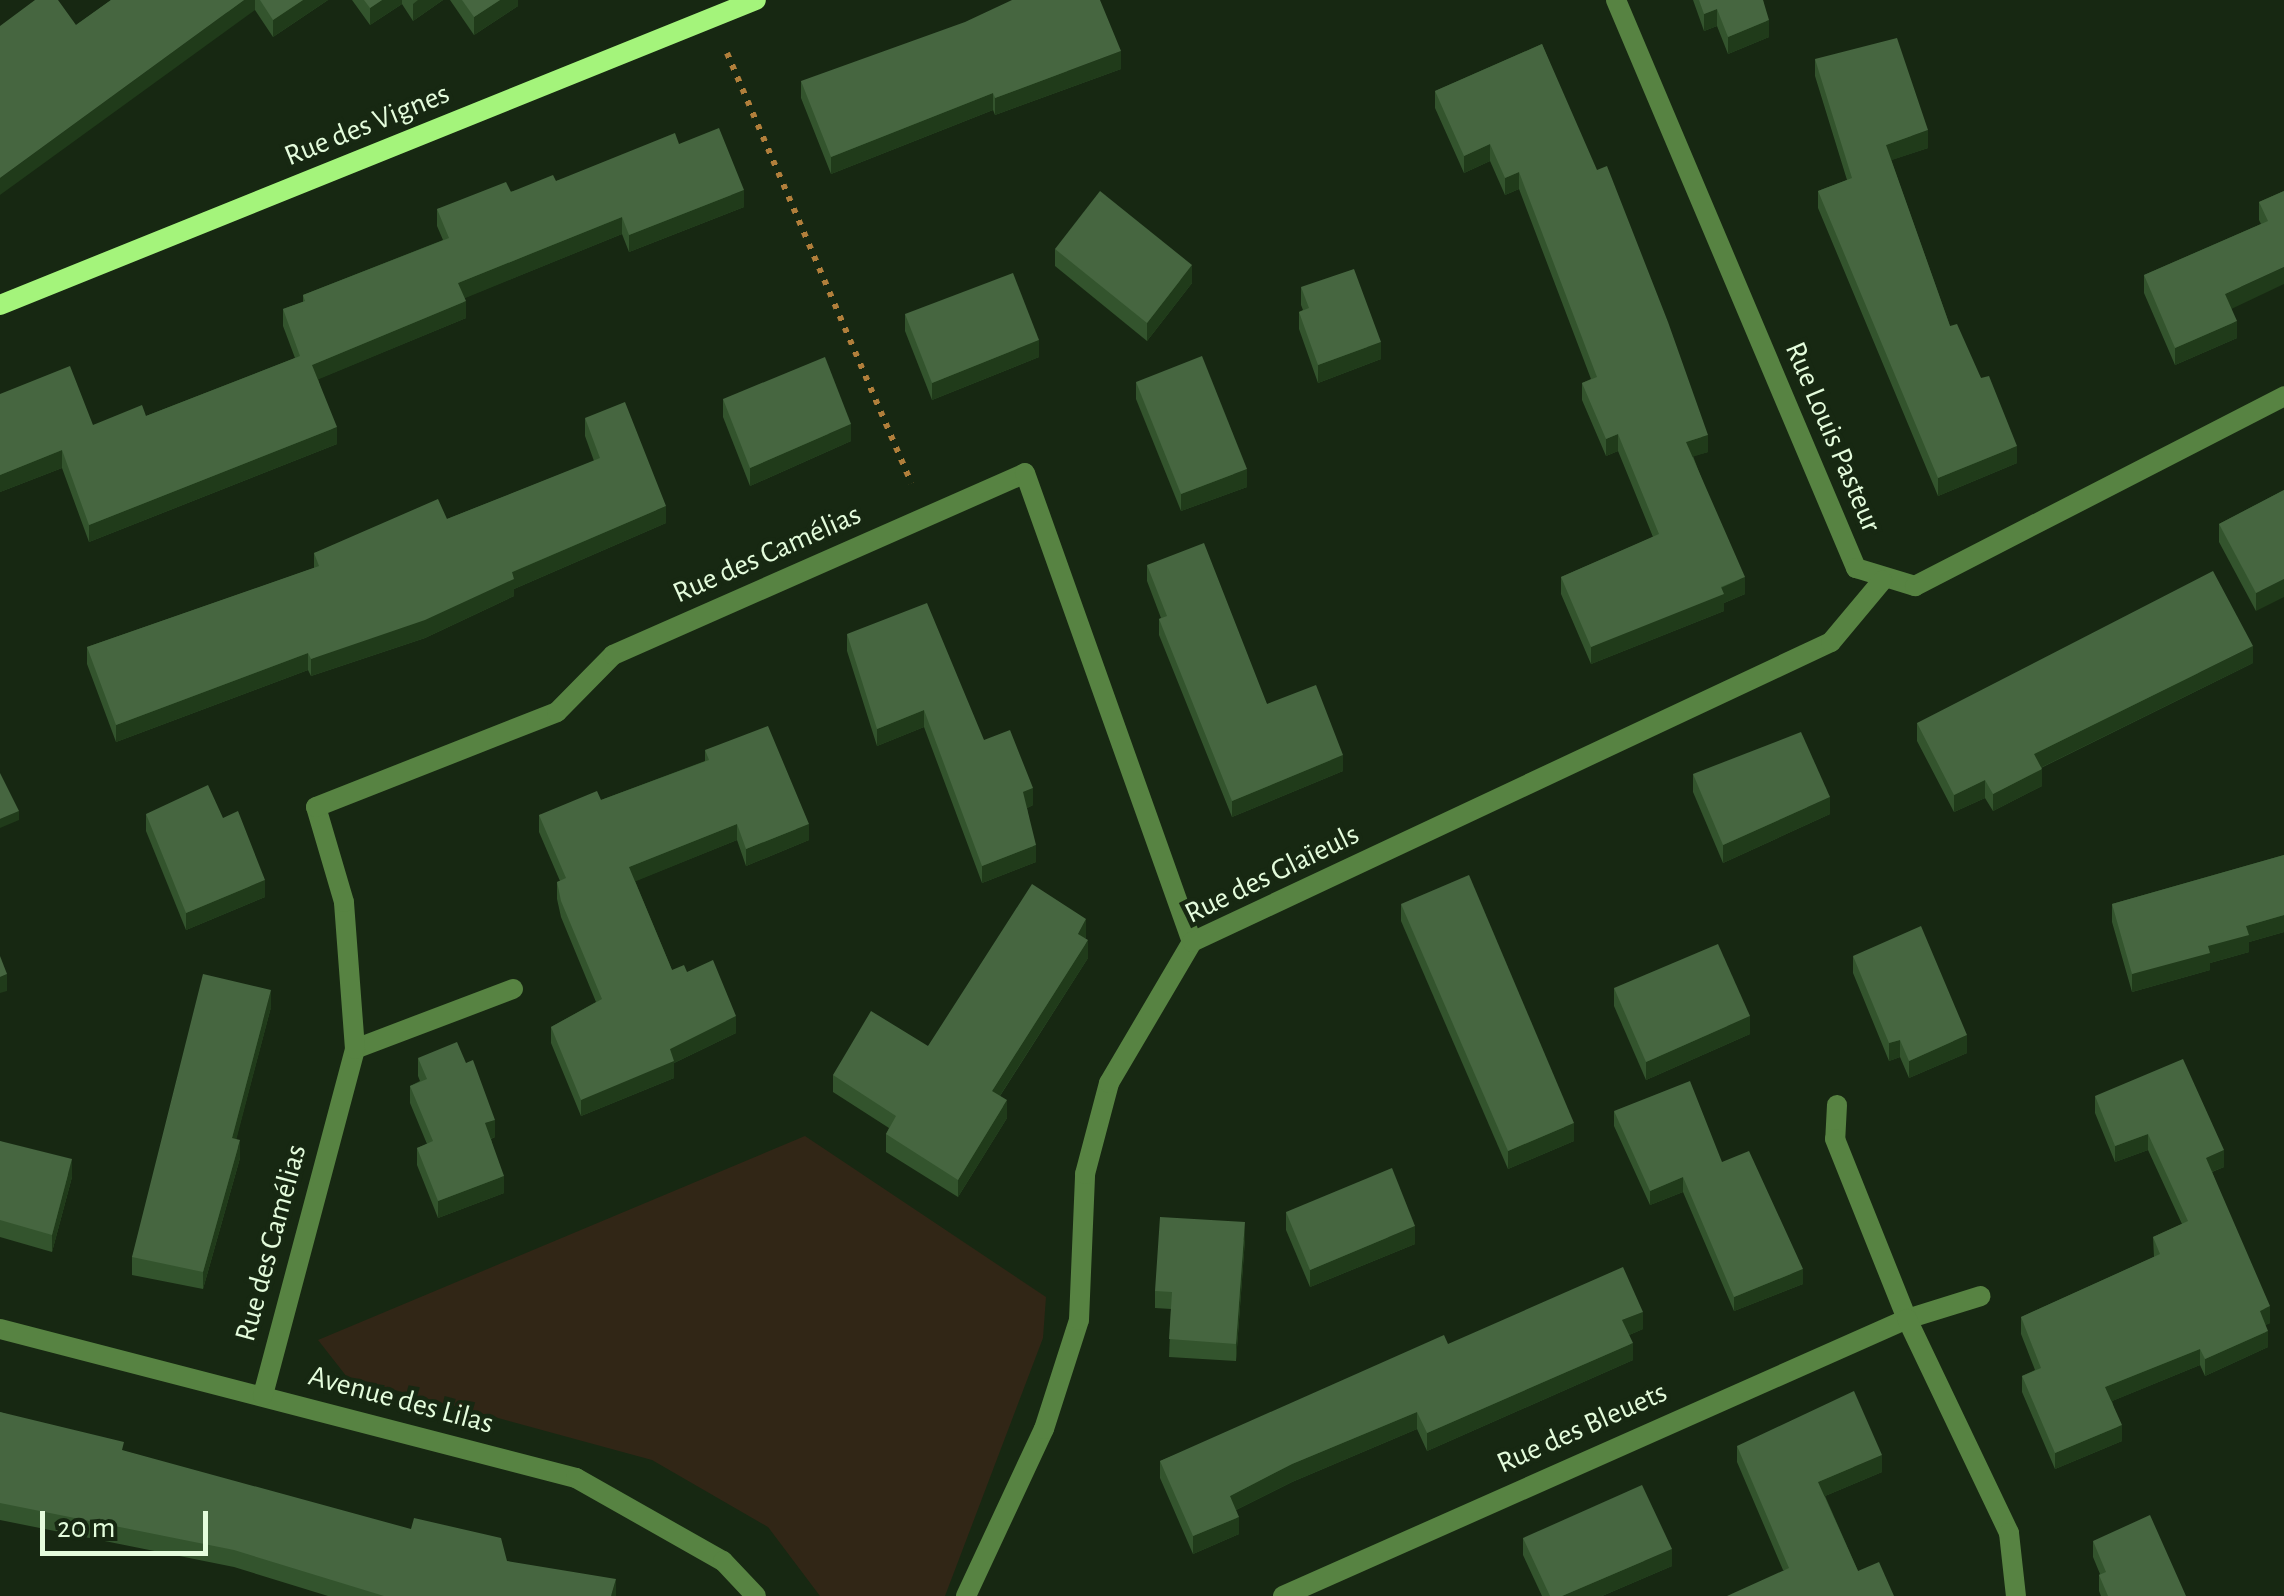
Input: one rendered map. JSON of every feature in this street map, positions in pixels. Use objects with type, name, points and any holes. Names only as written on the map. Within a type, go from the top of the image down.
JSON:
[{"type":"street","name":"Rue Louis Pasteur","points":[[1616,0],[1856,568],[1882,581]]},
{"type":"street","name":"Rue des Vignes","points":[[0,305],[748,3]]},
{"type":"street","points":[[1882,581],[1915,586],[2284,396]]},
{"type":"street","name":"Rue des Camélias","points":[[264,1395],[355,1050],[344,902],[316,807],[556,712],[613,655],[1025,473],[1192,942]]},
{"type":"street","name":"Rue des Glaïeuls","points":[[966,1596],[1044,1429],[1080,1320],[1085,1174],[1109,1084],[1192,942],[1830,642],[1882,581]]},
{"type":"street","points":[[355,1050],[514,990]]},
{"type":"street","points":[[1837,1104],[1835,1140],[1907,1318],[2009,1533],[2016,1596]]},
{"type":"street","name":"Rue des Bleuets","points":[[1283,1596],[1907,1318],[1982,1296]]},
{"type":"street","name":"Avenue des Lilas","points":[[0,1328],[576,1478],[722,1561],[756,1596]]},
{"type":"path","points":[[748,3],[754,41],[727,53],[926,518]]},
{"type":"shaded area","points":[[805,1136],[1046,1297],[1043,1338],[945,1596],[820,1596],[768,1527],[652,1460],[347,1377],[318,1340]]},
{"type":"building","points":[[35,0],[58,0],[76,25],[111,0],[244,0],[0,178],[0,26]]},
{"type":"building","points":[[260,0],[303,0],[273,20]]},
{"type":"building","points":[[364,0],[382,0],[370,8]]},
{"type":"building","points":[[462,0],[500,0],[474,17]]},
{"type":"building","points":[[1012,0],[1100,0],[1121,51],[995,98],[993,93],[831,157],[801,81],[965,22]]},
{"type":"building","points":[[1699,0],[1763,0],[1769,20],[1728,37],[1717,9],[1704,14]]},
{"type":"building","points":[[1897,38],[1928,130],[1886,145],[1950,326],[1957,324],[1981,378],[1989,376],[2017,446],[1938,478],[1818,191],[1852,178],[1815,59]]},
{"type":"building","points":[[1542,44],[1597,170],[1607,166],[1668,322],[1708,435],[1686,442],[1745,577],[1721,587],[1724,594],[1591,647],[1561,577],[1659,534],[1618,434],[1606,439],[1582,383],[1597,377],[1519,172],[1505,178],[1490,144],[1464,156],[1435,91]]},
{"type":"building","points":[[719,128],[744,190],[629,235],[622,217],[458,283],[466,301],[312,365],[337,427],[89,525],[62,450],[0,475],[0,394],[70,366],[93,425],[142,405],[146,416],[300,356],[283,309],[305,301],[303,295],[449,238],[437,209],[506,182],[511,192],[553,175],[556,181],[675,133],[679,144]]},
{"type":"building","points":[[1100,191],[1192,265],[1147,323],[1055,249]]},
{"type":"building","points":[[2284,191],[2284,267],[2225,294],[2237,321],[2175,348],[2144,275],[2268,221],[2259,202]]},
{"type":"building","points":[[1354,269],[1381,342],[1318,365],[1299,312],[1309,308],[1301,287]]},
{"type":"building","points":[[1013,273],[1039,340],[932,383],[905,314]]},
{"type":"building","points":[[1202,356],[1247,469],[1181,494],[1136,382]]},
{"type":"building","points":[[825,357],[851,424],[750,468],[723,399]]},
{"type":"building","points":[[625,402],[666,506],[512,572],[514,579],[425,620],[311,659],[308,653],[116,725],[87,647],[319,566],[314,553],[438,499],[447,519],[600,458],[585,418]]},
{"type":"building","points":[[2284,490],[2284,579],[2256,593],[2219,524]]},
{"type":"building","points":[[1204,543],[1267,704],[1316,685],[1343,755],[1232,801],[1159,619],[1167,616],[1147,565]]},
{"type":"building","points":[[2213,571],[2253,646],[2034,754],[2042,769],[1993,794],[1985,780],[1954,795],[1917,723]]},
{"type":"building","points":[[927,603],[984,740],[1010,730],[1033,788],[1023,792],[1036,845],[982,866],[924,710],[877,729],[847,634]]},
{"type":"building","points":[[768,726],[809,824],[746,849],[737,824],[629,867],[672,970],[684,965],[687,972],[713,960],[736,1016],[670,1049],[674,1061],[581,1100],[551,1027],[602,999],[561,901],[557,882],[566,878],[539,815],[597,791],[601,800],[709,760],[705,750]]},
{"type":"building","points":[[1801,732],[1830,797],[1723,845],[1693,774]]},
{"type":"building","points":[[0,773],[19,811],[0,819]]},
{"type":"building","points":[[208,785],[223,818],[238,811],[265,880],[186,913],[146,814]]},
{"type":"building","points":[[2284,855],[2284,915],[2246,926],[2249,935],[2208,946],[2210,953],[2132,974],[2112,904]]},
{"type":"building","points":[[1469,875],[1574,1123],[1508,1151],[1401,904]]},
{"type":"building","points":[[1032,884],[1086,919],[1078,934],[1088,940],[992,1091],[1007,1100],[958,1180],[886,1134],[896,1116],[833,1075],[871,1011],[928,1046]]},
{"type":"building","points":[[1921,926],[1967,1035],[1909,1061],[1900,1040],[1889,1043],[1853,956]]},
{"type":"building","points":[[1718,944],[1750,1016],[1646,1062],[1614,988]]},
{"type":"building","points":[[0,956],[7,974],[0,977]]},
{"type":"building","points":[[203,974],[271,990],[232,1138],[240,1140],[203,1272],[132,1257]]},
{"type":"building","points":[[457,1042],[466,1063],[473,1060],[495,1120],[485,1123],[504,1176],[438,1201],[417,1148],[433,1141],[410,1086],[427,1079],[418,1058]]},
{"type":"building","points":[[2183,1059],[2224,1150],[2206,1158],[2270,1306],[2260,1311],[2268,1331],[2205,1359],[2200,1349],[2105,1387],[2122,1425],[2055,1453],[2022,1376],[2041,1368],[2021,1317],[2160,1254],[2153,1237],[2188,1221],[2148,1134],[2115,1146],[2095,1096]]},
{"type":"building","points":[[1690,1081],[1722,1162],[1749,1151],[1803,1269],[1734,1297],[1683,1177],[1650,1191],[1614,1111]]},
{"type":"building","points":[[0,1141],[72,1159],[52,1235],[0,1220]]},
{"type":"building","points":[[1392,1168],[1415,1226],[1310,1270],[1286,1212]]},
{"type":"building","points":[[1160,1217],[1245,1222],[1236,1344],[1169,1339],[1172,1292],[1155,1291]]},
{"type":"building","points":[[1623,1267],[1643,1312],[1622,1320],[1633,1343],[1427,1433],[1417,1412],[1292,1464],[1230,1496],[1239,1517],[1193,1536],[1160,1461],[1444,1335],[1448,1344]]},
{"type":"building","points":[[1854,1391],[1882,1455],[1818,1482],[1858,1571],[1879,1562],[1894,1596],[1727,1596],[1789,1568],[1737,1446]]},
{"type":"building","points":[[0,1412],[124,1442],[122,1450],[411,1529],[414,1518],[501,1538],[507,1561],[616,1579],[611,1596],[384,1596],[234,1550],[0,1503]]},
{"type":"building","points":[[1642,1485],[1672,1549],[1562,1596],[1550,1596],[1523,1538]]},
{"type":"building","points":[[2150,1515],[2186,1596],[2108,1596],[2099,1575],[2106,1572],[2093,1541]]}]
